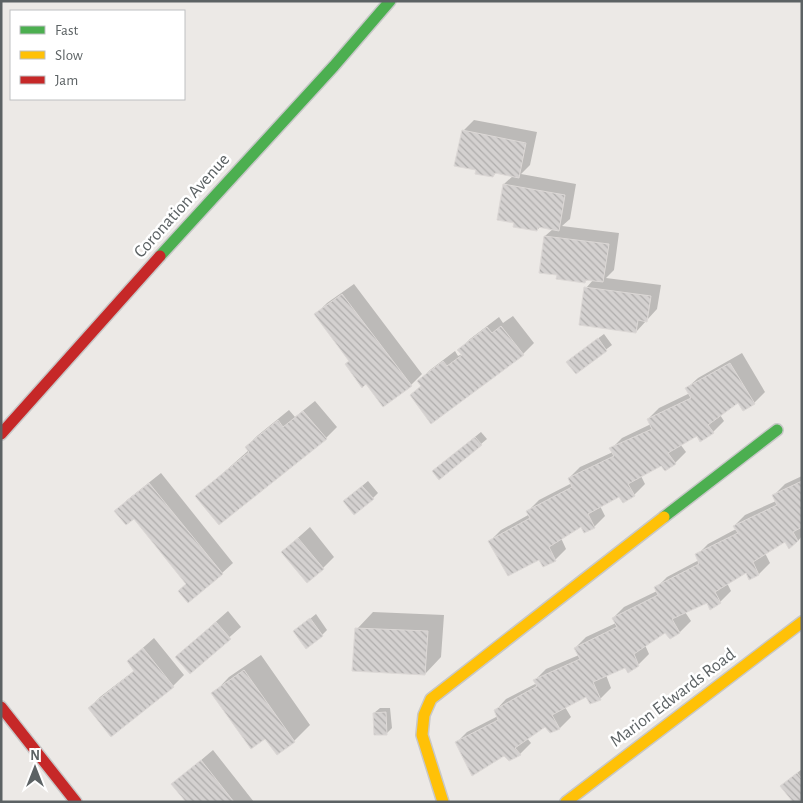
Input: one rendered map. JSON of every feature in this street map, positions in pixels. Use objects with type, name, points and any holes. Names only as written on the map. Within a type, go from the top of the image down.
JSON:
[{"type":"street","name":"Coronation Avenue","points":[[1,434],[186,227],[334,66],[390,1]]},
{"type":"street","points":[[443,802],[422,735],[424,715],[432,699],[777,430]]},
{"type":"street","name":"Marion Edwards Road","points":[[566,802],[802,622]]},
{"type":"street","points":[[1,707],[76,802]]},
{"type":"building","points":[[462,130],[526,143],[519,178],[495,173],[493,177],[475,174],[476,170],[454,166]]},
{"type":"building","points":[[503,184],[565,195],[559,231],[538,227],[537,231],[513,227],[514,223],[497,220]]},
{"type":"building","points":[[544,236],[609,244],[603,282],[586,280],[585,283],[556,279],[557,275],[539,273]]},
{"type":"building","points":[[584,287],[651,296],[647,322],[638,320],[636,333],[579,325]]},
{"type":"building","points":[[342,294],[412,386],[383,407],[366,384],[362,388],[345,364],[349,361],[314,314]]},
{"type":"building","points":[[501,326],[524,355],[431,424],[410,395],[421,386],[417,381],[443,361],[447,366],[462,355],[457,350],[487,327],[492,333]]},
{"type":"building","points":[[598,338],[607,351],[576,374],[566,362]]},
{"type":"building","points":[[730,363],[755,404],[743,411],[738,403],[708,425],[714,433],[700,442],[697,436],[668,453],[676,464],[665,471],[661,466],[628,484],[635,496],[623,503],[619,497],[588,514],[595,528],[584,533],[581,527],[549,547],[556,561],[543,567],[539,560],[508,576],[488,541],[530,518],[526,511],[572,487],[568,478],[614,456],[609,448],[652,429],[647,419],[691,398],[685,388]]},
{"type":"building","points":[[303,411],[327,439],[219,525],[195,496],[249,452],[245,447],[278,420],[283,427]]},
{"type":"building","points":[[475,437],[482,445],[439,480],[432,471]]},
{"type":"building","points":[[802,481],[802,527],[793,532],[798,541],[789,549],[785,542],[753,562],[759,575],[749,580],[746,573],[715,592],[721,603],[710,610],[707,603],[672,619],[680,633],[670,639],[665,633],[634,654],[639,666],[628,673],[625,668],[593,682],[601,700],[590,704],[586,697],[552,715],[560,729],[550,733],[545,727],[515,748],[521,755],[509,761],[504,756],[472,776],[455,742],[498,720],[494,710],[537,686],[533,680],[580,659],[574,648],[617,627],[612,618],[658,595],[654,587],[699,564],[695,554],[738,533],[733,526],[777,505],[772,495]]},
{"type":"building","points":[[149,483],[223,574],[188,603],[178,591],[186,584],[134,519],[126,525],[114,511]]},
{"type":"building","points":[[362,486],[374,499],[354,515],[343,501]]},
{"type":"building","points":[[298,538],[324,569],[307,583],[281,552]]},
{"type":"building","points":[[310,618],[323,636],[306,649],[293,631]]},
{"type":"building","points":[[216,622],[231,639],[190,674],[175,657]]},
{"type":"building","points":[[355,628],[428,631],[425,675],[352,671]]},
{"type":"building","points":[[143,648],[174,687],[111,737],[88,708],[134,671],[127,661]]},
{"type":"building","points":[[244,670],[295,742],[277,755],[265,739],[251,749],[211,693]]},
{"type":"building","points":[[386,712],[387,735],[374,735],[373,713]]},
{"type":"building","points":[[201,760],[234,802],[186,802],[171,784]]},
{"type":"building","points":[[797,773],[802,779],[802,800],[793,802],[780,786]]},
{"type":"traffic: fast","points":[[160,256],[334,66],[390,1]]},
{"type":"traffic: fast","points":[[664,517],[777,430]]},
{"type":"traffic: slow","points":[[443,802],[422,735],[424,715],[431,699],[664,517]]},
{"type":"traffic: slow","points":[[566,802],[802,622]]},
{"type":"traffic: jam","points":[[1,434],[160,256]]},
{"type":"traffic: jam","points":[[1,707],[76,802]]}]
